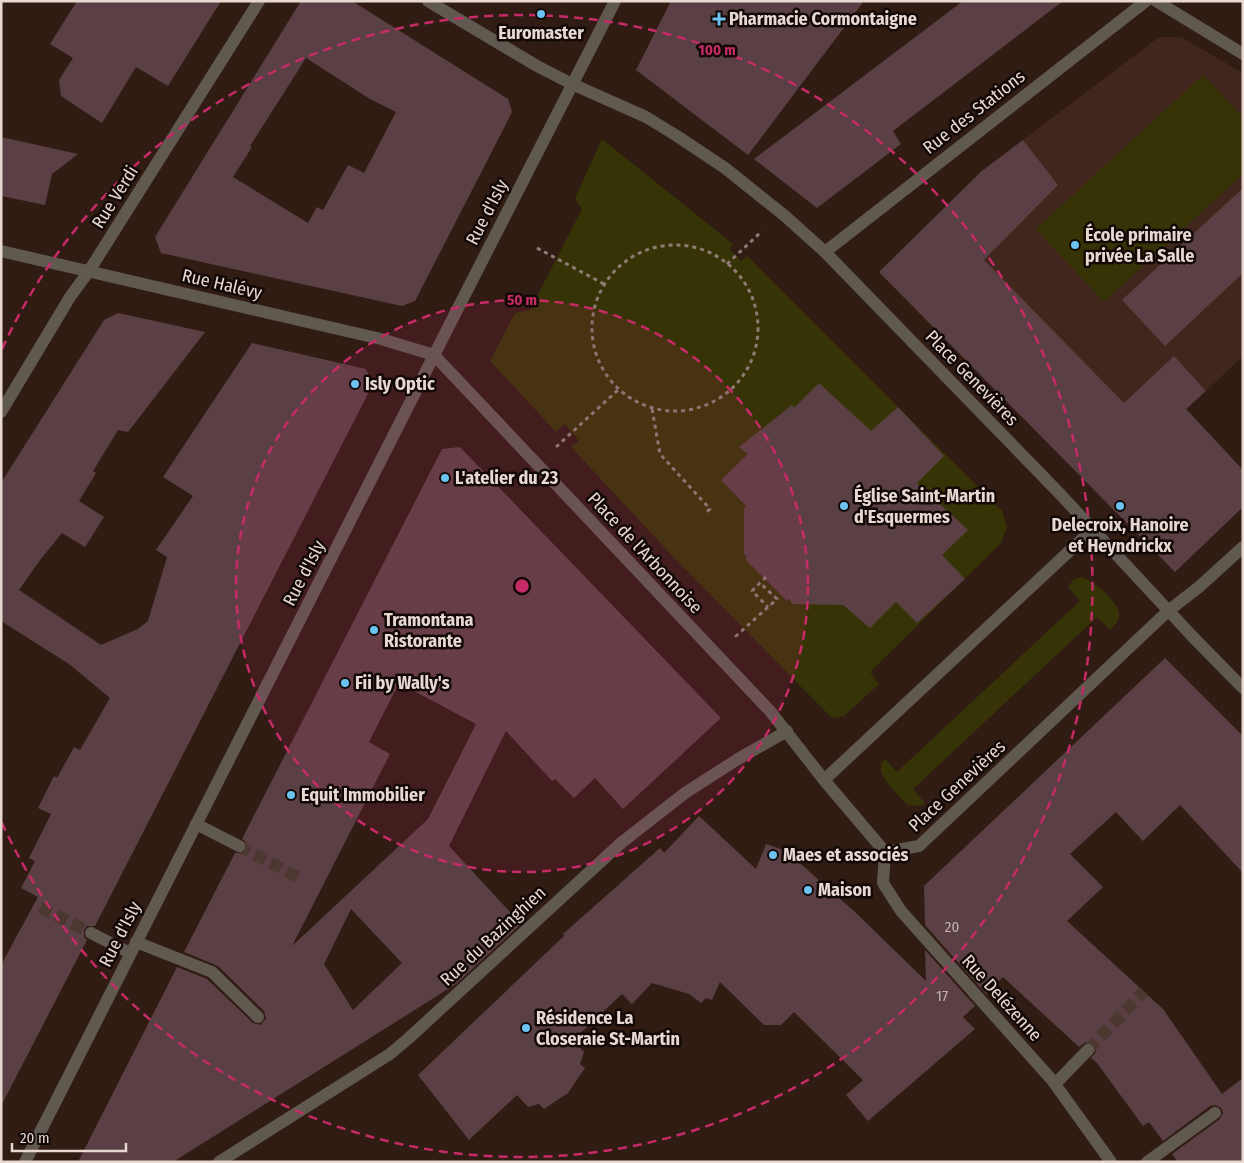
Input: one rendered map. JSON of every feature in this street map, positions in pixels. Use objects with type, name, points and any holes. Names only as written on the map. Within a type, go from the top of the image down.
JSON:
[{"type":"street","name":"Rue Verdi","points":[[1,412],[70,297],[89,271],[259,1]]},
{"type":"street","points":[[428,1],[537,66],[646,117],[724,168],[781,213],[825,252]]},
{"type":"street","name":"Rue d'Isly","points":[[25,1162],[615,1]]},
{"type":"street","name":"Rue des Stations","points":[[825,252],[1146,1]]},
{"type":"street","points":[[1156,1],[1243,54]]},
{"type":"street","name":"Rue Halévy","points":[[1,251],[373,337],[434,355]]},
{"type":"street","name":"Place Genevières","points":[[825,252],[1093,529],[1168,611],[919,846],[885,852]]},
{"type":"street","name":"Place de l'Arbonnoise","points":[[434,355],[752,691],[787,731],[824,780]]},
{"type":"street","points":[[885,852],[824,780],[1093,529]]},
{"type":"street","points":[[1243,547],[1199,587],[1168,611],[1243,688]]},
{"type":"street","name":"Rue du Bazinghien","points":[[219,1162],[390,1054],[621,843],[685,793],[738,759],[787,731]]},
{"type":"street","points":[[196,824],[238,846]]},
{"type":"street","name":"Rue Delézenne","points":[[885,852],[883,883],[901,911],[1055,1084],[1111,1162]]},
{"type":"street","points":[[91,934],[212,972],[258,1017]]},
{"type":"street","points":[[1055,1084],[1088,1050]]},
{"type":"street","points":[[1147,1162],[1215,1113]]},
{"type":"path","points":[[727,264],[781,213]]},
{"type":"path","points":[[661,246],[688,246],[714,255],[735,271],[750,293],[758,319],[756,346],[746,371],[729,392],[706,406],[679,412],[652,409],[628,397],[608,379],[595,353],[591,325],[597,298],[605,284],[612,273],[634,255],[661,246]]},
{"type":"path","points":[[537,248],[605,284]]},
{"type":"path","points":[[536,464],[619,388]]},
{"type":"path","points":[[652,409],[660,454],[710,509],[704,514]]},
{"type":"path","points":[[766,577],[752,590],[768,607]]},
{"type":"path","points":[[741,642],[736,636],[777,599],[760,583]]},
{"type":"shaded area","name":"École primaire privée La Salle","points":[[1159,37],[1181,37],[1243,73],[1243,356],[1097,493],[879,272],[978,174]]},
{"type":"shaded area","points":[[1203,75],[1243,117],[1243,174],[1104,302],[1036,229]]},
{"type":"shaded area","points":[[602,139],[733,244],[730,249],[741,261],[747,256],[1002,511],[1007,527],[1001,543],[870,672],[879,684],[844,716],[832,718],[677,561],[571,447],[579,441],[565,424],[556,432],[490,361],[515,313],[530,310],[582,209],[575,198]]},
{"type":"shaded area","points":[[1082,577],[1112,599],[1119,612],[1116,624],[1110,630],[1097,617],[913,789],[925,803],[921,806],[908,805],[883,777],[881,764],[885,759],[897,772],[1080,601],[1068,587],[1073,580]]},
{"type":"building","points":[[77,1],[221,1],[168,86],[136,67],[102,123],[61,96],[59,80],[73,58],[50,44]]},
{"type":"building","points":[[301,1],[352,1],[508,99],[512,112],[415,301],[402,306],[161,253],[155,237]],"holes":[[[306,58],[370,99],[396,112],[364,173],[348,165],[323,210],[317,207],[308,223],[233,177],[252,147],[250,146]]]},
{"type":"building","points":[[671,1],[864,1],[748,155],[636,70]]},
{"type":"building","points":[[963,1],[1063,1],[893,131],[901,144],[817,208],[754,159]]},
{"type":"building","points":[[1,137],[78,154],[52,174],[45,205],[1,196]]},
{"type":"building","points":[[1023,140],[1058,185],[984,260],[1124,403],[1174,356],[1206,391],[1186,409],[1243,470],[1243,507],[1175,572],[879,272],[982,171]]},
{"type":"building","points":[[1243,188],[1243,273],[1165,346],[1122,300]]},
{"type":"building","points":[[118,313],[205,332],[128,432],[118,430],[93,471],[96,473],[79,501],[104,517],[85,547],[62,533],[19,590],[101,645],[138,629],[148,621],[167,557],[156,550],[193,496],[163,477],[252,343],[366,369],[373,384],[95,926],[87,926],[84,930],[84,937],[87,940],[1,1106],[1,965],[38,897],[21,888],[35,861],[29,858],[51,814],[38,808],[54,776],[57,778],[74,747],[80,750],[110,698],[69,664],[1,621],[1,483],[104,320]]},
{"type":"building","name":"Église Saint-Martin d'Esquermes","points":[[819,383],[871,431],[898,407],[944,456],[917,483],[968,530],[942,555],[965,579],[917,623],[896,602],[870,628],[843,605],[793,604],[789,599],[787,601],[745,559],[747,557],[744,554],[744,509],[746,506],[721,480],[748,454],[739,447],[792,405],[794,408]]},
{"type":"building","points":[[460,447],[721,718],[623,809],[595,778],[574,798],[555,779],[552,781],[506,731],[449,846],[521,924],[456,984],[173,1162],[78,1162],[177,967],[207,979],[253,1023],[260,1025],[266,1019],[264,1011],[218,966],[184,952],[235,853],[243,853],[246,849],[246,842],[242,839],[442,449]],"holes":[[[399,683],[476,724],[428,819],[292,946],[390,754],[369,742]],[[351,909],[402,963],[353,1010],[324,964]]]},
{"type":"building","points":[[1165,658],[1243,736],[1243,873],[1180,805],[1143,841],[1116,812],[1070,854],[1103,887],[1067,921],[1163,1009],[1222,1094],[1243,1078],[1243,1162],[1178,1162],[1172,1154],[1220,1119],[1223,1113],[1221,1108],[1215,1105],[1210,1106],[1163,1141],[1149,1122],[1143,1126],[1097,1063],[1091,1058],[1096,1052],[1093,1044],[1086,1042],[1079,1047],[1003,977],[986,994],[925,925],[924,886]]},
{"type":"building","points":[[699,816],[756,869],[766,844],[786,851],[856,913],[926,981],[925,950],[975,1006],[963,1017],[975,1029],[868,1121],[846,1095],[863,1080],[794,1012],[781,1025],[764,1025],[720,982],[712,1000],[706,998],[701,1003],[689,994],[652,983],[632,1004],[622,994],[573,1040],[584,1052],[580,1064],[585,1068],[568,1093],[544,1109],[539,1104],[528,1107],[517,1095],[469,1140],[418,1075],[564,936],[563,934],[660,848],[664,853]]},
{"type":"tunnel","points":[[239,846],[300,878]]},
{"type":"tunnel","points":[[40,907],[91,933]]},
{"type":"tunnel","points":[[1088,1050],[1144,991]]},
{"type":"place","name":"Euromaster","points":[[541,14]]},
{"type":"place","name":"Pharmacie Cormontaigne","points":[[719,19]]},
{"type":"place","name":"École primaire privée La Salle","points":[[1075,245]]},
{"type":"place","name":"Isly Optic","points":[[355,384]]},
{"type":"place","name":"L'atelier du 23","points":[[445,478]]},
{"type":"place","name":"Église Saint-Martin d'Esquermes","points":[[844,506]]},
{"type":"place","name":"Delecroix, Hanoire et Heyndrickx","points":[[1120,506]]},
{"type":"place","name":"Tramontana Ristorante","points":[[374,630]]},
{"type":"place","name":"Fii by Wally's","points":[[345,683]]},
{"type":"place","name":"Equit Immobilier","points":[[291,795]]},
{"type":"place","name":"Maes et associés","points":[[773,855]]},
{"type":"place","name":"Maison","points":[[808,890]]},
{"type":"place","name":"Résidence La Closeraie St-Martin","points":[[526,1028]]}]
